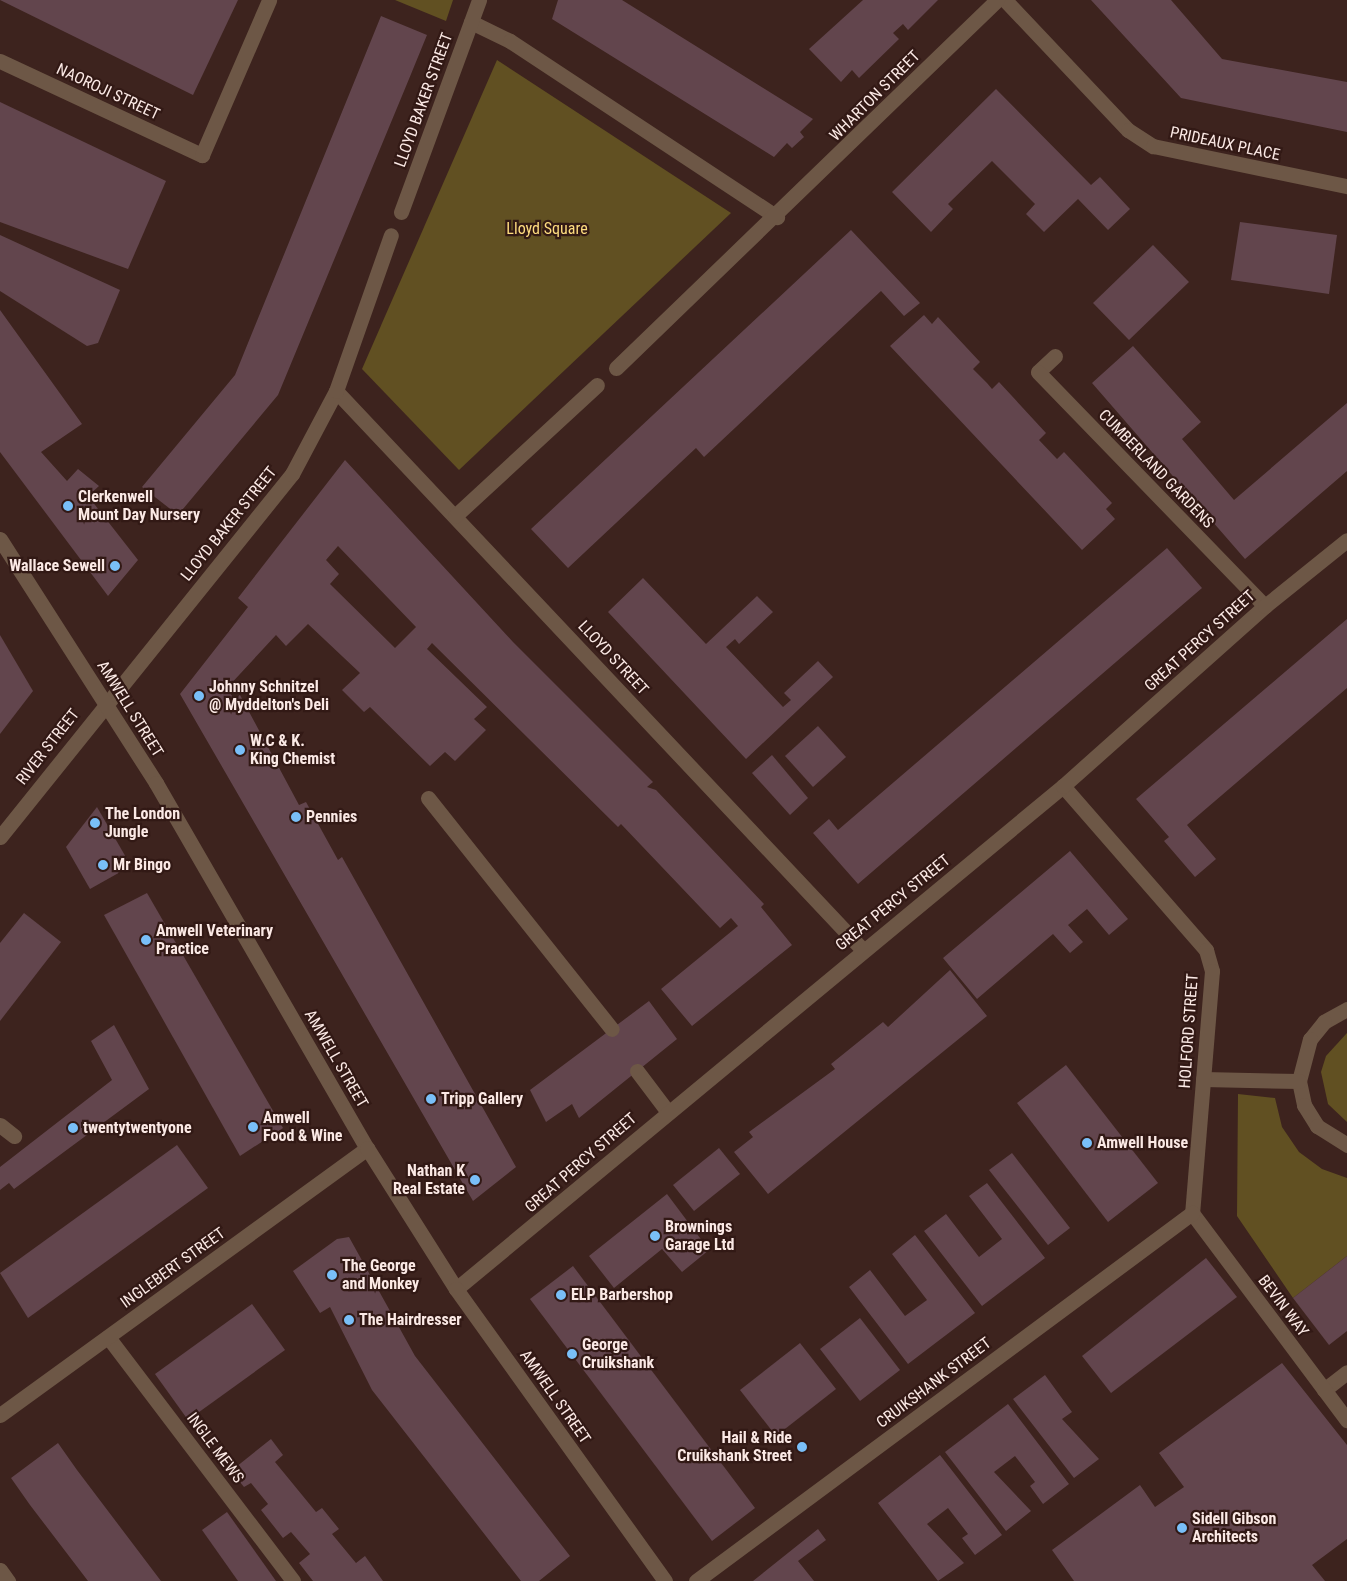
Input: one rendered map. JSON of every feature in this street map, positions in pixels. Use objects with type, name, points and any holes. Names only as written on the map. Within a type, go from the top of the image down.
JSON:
[{"type":"street","name":"NAOROJI STREET","points":[[0,61],[202,155],[269,0]]},
{"type":"street","name":"LLOYD BAKER STREET","points":[[401,212],[479,0]]},
{"type":"street","name":"WHARTON STREET","points":[[777,217],[997,0]]},
{"type":"street","name":"PRIDEAUX PLACE","points":[[1005,0],[1128,130],[1153,146],[1347,186]]},
{"type":"street","points":[[471,22],[510,41],[777,217],[616,368]]},
{"type":"street","name":"LLOYD BAKER STREET","points":[[106,703],[292,474],[336,391],[391,235]]},
{"type":"street","name":"CUMBERLAND GARDENS","points":[[1055,356],[1038,372],[1265,606]]},
{"type":"street","points":[[455,516],[597,386]]},
{"type":"street","name":"LLOYD STREET","points":[[336,391],[863,950]]},
{"type":"street","name":"AMWELL STREET","points":[[0,539],[106,703],[367,1148],[456,1289],[665,1581]]},
{"type":"street","name":"GREAT PERCY STREET","points":[[456,1289],[1063,786],[1265,606],[1347,540]]},
{"type":"street","name":"RIVER STREET","points":[[0,837],[106,703]]},
{"type":"street","name":"HOLFORD STREET","points":[[1063,786],[1206,950],[1212,971],[1192,1213]]},
{"type":"street","points":[[428,798],[612,1030]]},
{"type":"street","points":[[1347,1009],[1324,1022],[1310,1039],[1299,1081],[1304,1105],[1317,1126],[1347,1145]]},
{"type":"street","points":[[637,1071],[668,1112]]},
{"type":"street","points":[[1203,1079],[1299,1081]]},
{"type":"street","points":[[0,1125],[14,1136]]},
{"type":"street","name":"INGLEBERT STREET","points":[[0,1416],[367,1148]]},
{"type":"street","name":"BEVIN WAY","points":[[1192,1213],[1347,1420]]},
{"type":"street","name":"CRUIKSHANK STREET","points":[[696,1581],[1192,1213]]},
{"type":"street","name":"INGLE MEWS","points":[[108,1337],[293,1581]]},
{"type":"street","points":[[1324,1390],[1347,1372]]},
{"type":"street","points":[[0,1570],[8,1581]]},
{"type":"green space","points":[[395,0],[453,0],[446,21]]},
{"type":"green space","name":"Lloyd Square","points":[[497,60],[731,213],[459,470],[362,369]]},
{"type":"green space","points":[[1347,1033],[1347,1122],[1328,1104],[1321,1072],[1326,1056]]},
{"type":"green space","points":[[1238,1094],[1275,1098],[1282,1127],[1299,1152],[1322,1169],[1347,1178],[1347,1256],[1293,1298],[1237,1216]]},
{"type":"building","points":[[0,0],[238,0],[193,95]]},
{"type":"building","points":[[558,0],[622,0],[813,119],[800,132],[804,137],[792,148],[787,143],[774,157],[552,19]]},
{"type":"building","points":[[863,0],[938,0],[908,30],[903,24],[893,33],[899,39],[859,78],[852,70],[841,82],[809,49]]},
{"type":"building","points":[[1091,0],[1171,0],[1222,59],[1347,82],[1347,132],[1181,98]]},
{"type":"building","points":[[381,16],[427,35],[278,395],[178,515],[142,487],[235,375]]},
{"type":"building","points":[[996,89],[1091,185],[1100,177],[1130,209],[1108,230],[1078,199],[1044,232],[1026,214],[1035,204],[992,161],[948,204],[953,209],[931,232],[892,192]]},
{"type":"building","points":[[0,102],[166,181],[128,269],[0,222]]},
{"type":"building","points":[[1240,222],[1337,235],[1329,294],[1231,280]]},
{"type":"building","points":[[851,230],[920,303],[904,316],[881,291],[704,457],[696,448],[568,568],[531,529]]},
{"type":"building","points":[[0,235],[120,290],[98,343],[87,346],[0,291]]},
{"type":"building","points":[[1153,245],[1189,282],[1129,340],[1093,303]]},
{"type":"building","points":[[0,310],[82,424],[41,452],[67,481],[78,469],[99,486],[88,496],[138,560],[108,596],[0,452]]},
{"type":"building","points":[[924,315],[932,324],[938,317],[980,362],[973,369],[992,389],[999,382],[1046,433],[1039,440],[1057,459],[1064,452],[1112,503],[1106,509],[1115,519],[1082,550],[890,346]]},
{"type":"building","points":[[1133,346],[1201,422],[1182,439],[1234,500],[1347,403],[1347,471],[1245,559],[1092,383]]},
{"type":"building","points":[[345,460],[513,642],[653,782],[647,787],[656,790],[764,904],[761,907],[792,945],[692,1026],[661,989],[738,926],[731,918],[720,928],[621,824],[618,827],[432,643],[427,649],[487,707],[474,719],[486,730],[455,761],[445,752],[430,766],[370,707],[364,712],[342,690],[360,673],[308,624],[286,646],[276,635],[227,688],[234,699],[240,695],[299,805],[306,802],[338,860],[342,857],[516,1167],[473,1201],[180,694],[248,607],[238,598]],"holes":[[[338,546],[416,627],[395,648],[330,584],[339,574],[326,560]]]},
{"type":"building","points":[[1167,548],[1202,588],[858,884],[813,833],[829,819],[838,830]]},
{"type":"building","points":[[643,578],[706,644],[757,596],[773,612],[739,644],[735,639],[726,647],[783,707],[791,700],[784,693],[818,661],[833,677],[746,759],[608,612]]},
{"type":"building","points":[[1347,619],[1347,688],[1187,825],[1216,859],[1195,877],[1164,841],[1169,837],[1136,799]]},
{"type":"building","points":[[0,635],[33,691],[0,734]]},
{"type":"building","points":[[818,726],[846,757],[813,787],[785,756]]},
{"type":"building","points":[[772,755],[808,798],[790,815],[752,773]]},
{"type":"building","points":[[97,807],[131,866],[90,889],[66,847]]},
{"type":"building","points":[[1070,851],[1128,919],[1109,935],[1087,909],[1068,925],[1083,942],[1070,953],[1053,934],[977,999],[943,958]]},
{"type":"building","points":[[147,893],[283,1128],[240,1156],[104,915]]},
{"type":"building","points":[[24,913],[61,942],[0,1021],[0,943]]},
{"type":"building","points":[[950,970],[987,1016],[768,1194],[734,1152],[753,1137],[749,1132],[835,1069],[831,1064],[883,1022],[888,1027]]},
{"type":"building","points":[[649,1001],[677,1039],[579,1118],[572,1104],[546,1122],[530,1090]]},
{"type":"building","name":"twentytwentyone","points":[[114,1025],[149,1089],[14,1189],[9,1183],[0,1190],[0,1167],[112,1080],[91,1041]]},
{"type":"building","name":"Amwell House","points":[[1066,1065],[1158,1183],[1108,1222],[1017,1103]]},
{"type":"building","points":[[177,1145],[208,1188],[28,1318],[0,1273]]},
{"type":"building","points":[[719,1148],[740,1174],[694,1211],[673,1185]]},
{"type":"building","points":[[1012,1153],[1070,1228],[1048,1245],[989,1170]]},
{"type":"building","points":[[987,1183],[1045,1258],[982,1306],[924,1231],[946,1214],[979,1257],[1002,1239],[969,1196]]},
{"type":"building","name":"Brownings Garage Ltd","points":[[667,1194],[709,1250],[682,1272],[662,1249],[614,1288],[589,1256]]},
{"type":"building","points":[[915,1235],[975,1313],[908,1364],[849,1287],[870,1270],[905,1316],[927,1300],[892,1254]]},
{"type":"building","points":[[349,1237],[415,1356],[570,1556],[539,1581],[521,1581],[372,1390],[330,1307],[320,1313],[293,1271],[337,1239]]},
{"type":"building","points":[[1347,1256],[1347,1331],[1329,1345],[1293,1298]]},
{"type":"building","points":[[1206,1258],[1237,1297],[1111,1393],[1082,1356]]},
{"type":"building","points":[[573,1266],[755,1508],[712,1541],[530,1299]]},
{"type":"building","points":[[252,1304],[285,1350],[188,1420],[155,1374]]},
{"type":"building","points":[[860,1318],[900,1370],[860,1401],[820,1349]]},
{"type":"building","points":[[800,1343],[836,1389],[776,1436],[740,1390]]},
{"type":"building","points":[[1282,1363],[1347,1445],[1347,1539],[1312,1565],[1325,1581],[1074,1581],[1052,1550],[1140,1485],[1155,1507],[1184,1487],[1159,1453]]},
{"type":"building","points":[[1045,1375],[1072,1412],[1062,1419],[1099,1459],[1074,1478],[1013,1399]]},
{"type":"building","points":[[1008,1404],[1069,1484],[1043,1504],[1030,1486],[1035,1482],[1015,1456],[994,1472],[1031,1511],[1006,1531],[945,1452]]},
{"type":"building","points":[[271,1439],[283,1455],[275,1462],[316,1512],[322,1508],[339,1529],[332,1534],[356,1563],[365,1556],[383,1581],[313,1581],[299,1563],[310,1554],[291,1532],[283,1538],[261,1510],[268,1504],[251,1483],[244,1487],[231,1471]]},
{"type":"building","points":[[58,1443],[161,1581],[88,1581],[30,1505],[11,1478]]},
{"type":"building","points":[[940,1455],[1002,1535],[975,1555],[962,1538],[968,1534],[948,1508],[927,1524],[964,1563],[938,1581],[878,1503]]},
{"type":"building","points":[[227,1512],[276,1581],[238,1581],[202,1530]]},
{"type":"building","points":[[818,1529],[826,1540],[798,1561],[814,1581],[753,1581]]},
{"type":"place","name":"Clerkenwell Mount Day Nursery","points":[[68,506]]},
{"type":"place","name":"Wallace Sewell","points":[[115,566]]},
{"type":"place","name":"Johnny Schnitzel @ Myddelton's Deli","points":[[199,696]]},
{"type":"place","name":"W.C & K. King Chemist","points":[[240,750]]},
{"type":"place","name":"Pennies","points":[[296,817]]},
{"type":"place","name":"The London Jungle","points":[[95,823]]},
{"type":"place","name":"Mr Bingo","points":[[103,865]]},
{"type":"place","name":"Amwell Veterinary Practice","points":[[146,940]]},
{"type":"place","name":"Tripp Gallery","points":[[431,1099]]},
{"type":"place","name":"Amwell Food & Wine","points":[[253,1127]]},
{"type":"place","name":"twentytwentyone","points":[[73,1128]]},
{"type":"place","name":"Amwell House","points":[[1087,1143]]},
{"type":"place","name":"Nathan K Real Estate","points":[[475,1180]]},
{"type":"place","name":"Brownings Garage Ltd","points":[[655,1236]]},
{"type":"place","name":"The George and Monkey","points":[[332,1275]]},
{"type":"place","name":"ELP Barbershop","points":[[561,1295]]},
{"type":"place","name":"The Hairdresser","points":[[349,1320]]},
{"type":"place","name":"George Cruikshank","points":[[572,1354]]},
{"type":"place","name":"Hail & Ride Cruikshank Street","points":[[802,1447]]},
{"type":"place","name":"Sidell Gibson Architects","points":[[1182,1528]]}]
